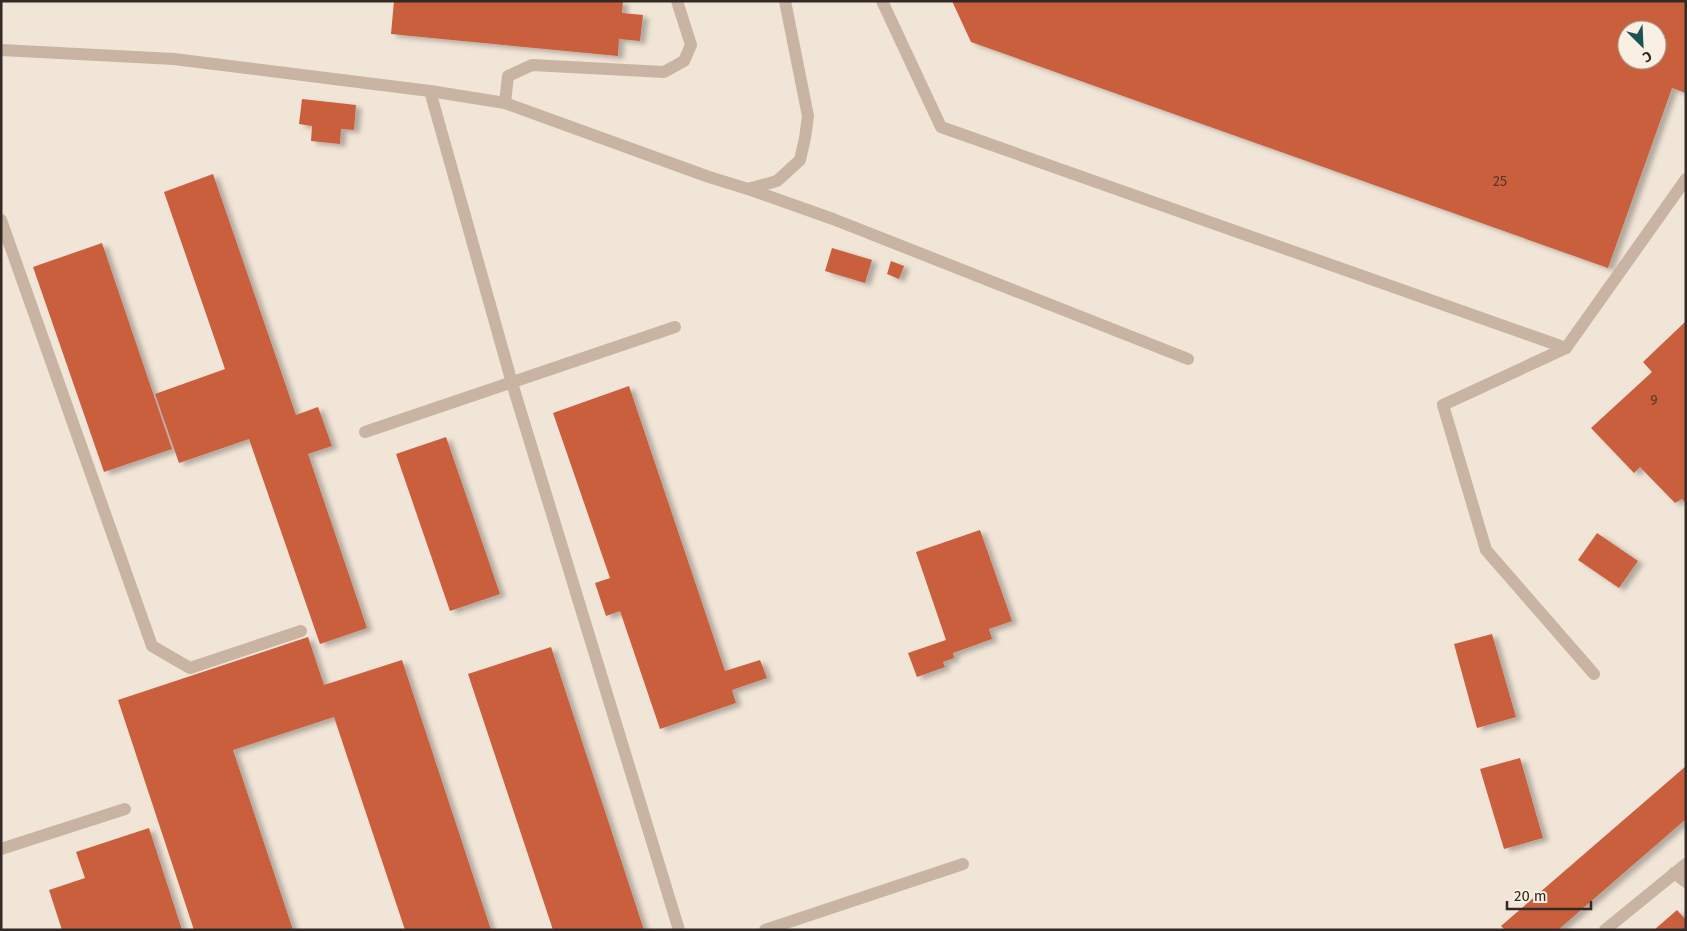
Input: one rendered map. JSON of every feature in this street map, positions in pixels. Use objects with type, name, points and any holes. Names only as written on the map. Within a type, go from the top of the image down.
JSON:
[{"type":"lane","points":[[505,103],[508,76],[532,65],[664,72],[684,61],[691,45],[677,1]]},
{"type":"lane","points":[[748,189],[777,181],[800,160],[805,138],[808,116],[785,1]]},
{"type":"lane","points":[[882,1],[942,127],[1566,348]]},
{"type":"lane","points":[[1,50],[174,59],[430,91],[505,103],[709,177],[833,219],[1188,360]]},
{"type":"lane","points":[[430,91],[512,383],[680,930]]},
{"type":"lane","points":[[1594,674],[1486,550],[1443,405],[1566,348],[1686,179]]},
{"type":"lane","points":[[1,220],[152,646],[190,668],[301,631]]},
{"type":"lane","points":[[365,432],[676,327]]},
{"type":"lane","points":[[1,849],[125,809]]},
{"type":"lane","points":[[765,930],[963,864]]},
{"type":"lane","points":[[1605,930],[1686,864]]},
{"type":"lane","points":[[1674,873],[1686,882]]},
{"type":"building","points":[[394,1],[623,1],[622,13],[643,15],[640,41],[619,39],[618,56],[391,34]]},
{"type":"building","points":[[952,1],[1686,1],[1686,93],[1672,88],[1608,268],[971,42]]},
{"type":"building","points":[[302,99],[356,105],[354,130],[341,129],[340,144],[311,141],[312,126],[299,124]]},
{"type":"building","points":[[213,174],[296,415],[318,407],[332,446],[308,454],[367,628],[320,644],[249,439],[179,463],[155,394],[225,369],[164,192]]},
{"type":"building","points":[[102,243],[172,449],[104,472],[33,267]]},
{"type":"building","points":[[832,248],[872,260],[865,283],[825,271]]},
{"type":"building","points":[[891,261],[904,266],[899,279],[887,274]]},
{"type":"building","points":[[1686,321],[1686,503],[1682,499],[1675,503],[1640,467],[1634,473],[1591,428],[1652,372],[1643,362]]},
{"type":"building","points":[[629,386],[725,671],[760,660],[767,678],[732,690],[736,703],[660,729],[620,611],[606,616],[595,583],[610,578],[553,413]]},
{"type":"building","points":[[446,437],[500,594],[450,611],[396,454]]},
{"type":"building","points":[[980,530],[1012,621],[989,629],[992,639],[953,653],[954,658],[943,662],[945,667],[917,677],[908,653],[946,640],[916,552]]},
{"type":"building","points":[[1597,533],[1638,561],[1619,588],[1578,560]]},
{"type":"building","points":[[1492,634],[1516,717],[1477,728],[1454,644]]},
{"type":"building","points":[[308,637],[324,685],[402,660],[491,930],[405,930],[334,717],[233,750],[293,930],[194,930],[118,700]]},
{"type":"building","points":[[551,647],[644,930],[553,930],[468,674]]},
{"type":"building","points":[[1520,758],[1543,838],[1504,849],[1480,769]]},
{"type":"building","points":[[1686,766],[1686,819],[1558,930],[1505,930],[1501,926]]},
{"type":"building","points":[[149,828],[182,930],[62,930],[49,890],[85,878],[76,852]]},
{"type":"building","points":[[1677,910],[1686,920],[1686,930],[1654,930]]}]
